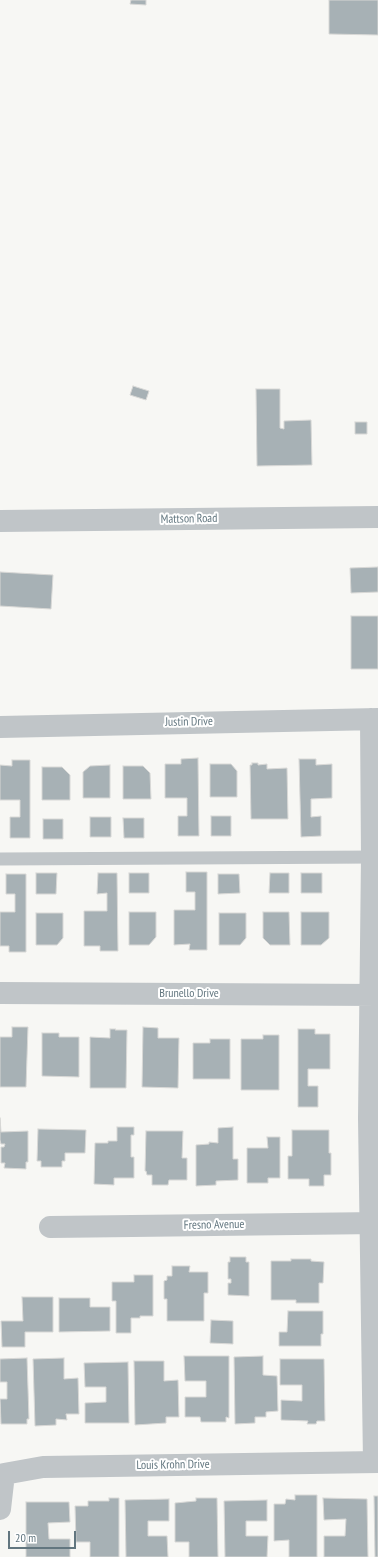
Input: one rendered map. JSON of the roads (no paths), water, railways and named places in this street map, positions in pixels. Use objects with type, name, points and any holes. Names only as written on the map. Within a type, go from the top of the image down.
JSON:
[{"type":"street","name":"Mattson Road","points":[[0,521],[378,517]]},
{"type":"street","name":"Justin Drive","points":[[0,726],[374,719]]},
{"type":"street","points":[[374,719],[374,1223],[376,1462]]},
{"type":"street","name":"Brunello Drive","points":[[0,993],[374,996]]},
{"type":"street","name":"Fresno Avenue","points":[[50,1227],[374,1223]]},
{"type":"street","name":"Louis Krohn Drive","points":[[0,1509],[4,1474],[43,1467],[376,1462]]},
{"type":"lane","points":[[0,859],[375,857]]}]
